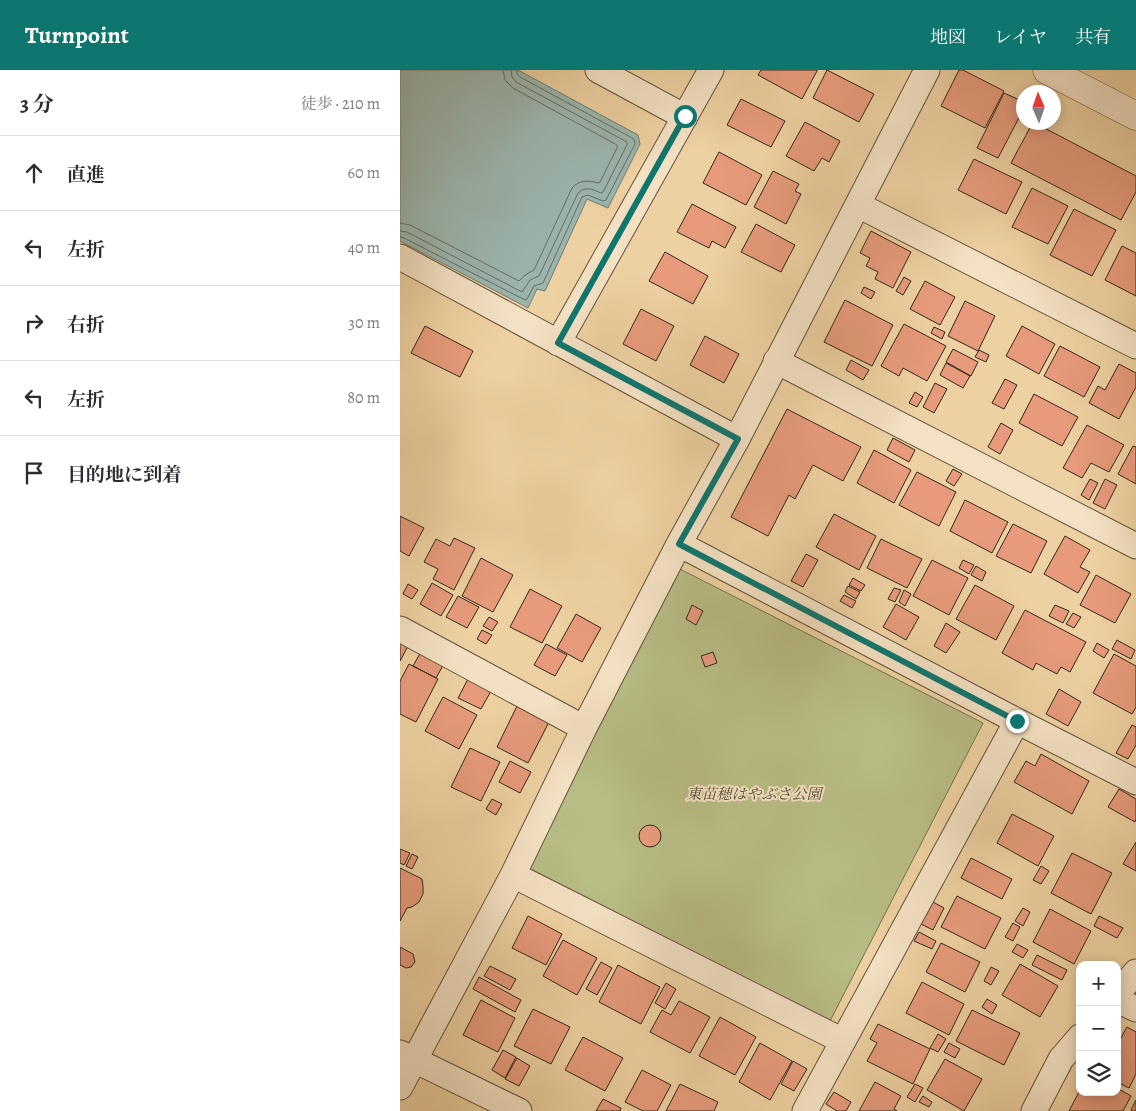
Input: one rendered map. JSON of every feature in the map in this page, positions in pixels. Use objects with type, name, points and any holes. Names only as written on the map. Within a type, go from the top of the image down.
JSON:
[{"type":"street","points":[[598,70],[685,116]]},
{"type":"street","points":[[558,343],[711,70]]},
{"type":"street","points":[[400,1088],[407,1057],[513,876],[584,728],[679,544],[738,439],[776,361],[927,70]]},
{"type":"street","points":[[1047,70],[1136,116]]},
{"type":"street","points":[[858,205],[1136,346]]},
{"type":"street","points":[[400,257],[738,439]]},
{"type":"street","points":[[776,361],[1136,546]]},
{"type":"street","points":[[679,544],[1136,782]]},
{"type":"street","points":[[400,629],[584,728]]},
{"type":"street","points":[[805,1111],[1017,721]]},
{"type":"street","points":[[513,876],[844,1041]]},
{"type":"street","points":[[1121,989],[1136,972]]},
{"type":"street","points":[[1121,1002],[1136,1009]]},
{"type":"street","points":[[1034,1111],[1061,1059],[1076,1042]]},
{"type":"street","points":[[407,1057],[519,1111]]},
{"type":"green space","name":"東苗穂はやぶさ公園","points":[[678,568],[983,723],[830,1021],[525,866]]},
{"type":"water","points":[[400,70],[518,70],[638,135],[640,144],[608,208],[587,199],[545,291],[537,289],[528,308],[400,241]]},
{"type":"building","points":[[761,70],[817,71],[802,99],[758,75]]},
{"type":"building","points":[[827,70],[874,94],[859,122],[813,98]]},
{"type":"building","points":[[959,70],[963,70],[1004,91],[985,128],[941,106]]},
{"type":"building","points":[[1004,93],[1016,98],[1016,123],[998,158],[977,148]]},
{"type":"building","points":[[741,99],[785,121],[771,147],[727,125]]},
{"type":"building","points":[[805,122],[840,141],[829,162],[822,158],[814,171],[786,156]]},
{"type":"building","points":[[1029,130],[1048,130],[1136,176],[1136,192],[1121,220],[1011,163]]},
{"type":"building","points":[[719,152],[762,175],[746,205],[703,183]]},
{"type":"building","points":[[974,159],[1022,182],[1006,214],[958,190]]},
{"type":"building","points":[[773,171],[799,184],[795,191],[801,194],[786,224],[754,207]]},
{"type":"building","points":[[1032,188],[1068,206],[1048,244],[1012,227]]},
{"type":"building","points":[[692,204],[736,227],[725,248],[712,241],[709,248],[677,232]]},
{"type":"building","points":[[1074,209],[1116,230],[1092,276],[1050,255]]},
{"type":"building","points":[[756,224],[795,245],[781,272],[741,252]]},
{"type":"building","points":[[871,231],[911,252],[893,288],[875,279],[878,272],[866,266],[870,258],[860,253]]},
{"type":"building","points":[[1122,246],[1136,253],[1136,296],[1105,280]]},
{"type":"building","points":[[665,252],[708,276],[693,304],[649,281]]},
{"type":"building","points":[[904,277],[911,281],[903,295],[896,291]]},
{"type":"building","points":[[925,281],[955,297],[940,325],[910,309]]},
{"type":"building","points":[[864,287],[875,292],[871,299],[861,293]]},
{"type":"building","points":[[845,300],[893,325],[872,366],[824,342]]},
{"type":"building","points":[[965,301],[995,316],[978,351],[948,336]]},
{"type":"building","points":[[641,309],[674,326],[656,361],[623,344]]},
{"type":"building","points":[[904,324],[946,346],[927,381],[903,368],[899,376],[881,366]]},
{"type":"building","points":[[425,326],[473,351],[460,377],[411,353]]},
{"type":"building","points":[[1022,326],[1055,344],[1039,374],[1006,356]]},
{"type":"building","points":[[934,327],[945,332],[942,339],[931,333]]},
{"type":"building","points":[[705,336],[739,354],[724,383],[690,365]]},
{"type":"building","points":[[1060,346],[1100,367],[1084,397],[1044,376]]},
{"type":"building","points":[[953,349],[978,362],[971,376],[946,362]]},
{"type":"building","points":[[979,350],[989,355],[986,362],[975,357]]},
{"type":"building","points":[[851,360],[869,370],[863,380],[846,370]]},
{"type":"building","points":[[946,363],[970,376],[963,388],[940,375]]},
{"type":"building","points":[[1119,364],[1136,373],[1136,387],[1119,419],[1089,403],[1098,386],[1105,390]]},
{"type":"building","points":[[1005,379],[1017,385],[1004,409],[992,403]]},
{"type":"building","points":[[935,383],[947,389],[934,413],[923,407]]},
{"type":"building","points":[[915,392],[923,397],[917,407],[909,403]]},
{"type":"building","points":[[1034,394],[1078,417],[1062,446],[1019,423]]},
{"type":"building","points":[[787,409],[861,447],[843,481],[813,465],[795,499],[789,495],[768,536],[731,517]]},
{"type":"building","points":[[1001,423],[1013,430],[1000,454],[988,447]]},
{"type":"building","points":[[1087,425],[1124,445],[1109,472],[1091,463],[1082,478],[1063,468]]},
{"type":"building","points":[[893,438],[915,450],[909,462],[887,450]]},
{"type":"building","points":[[1133,446],[1136,447],[1136,484],[1118,474]]},
{"type":"building","points":[[874,450],[911,470],[894,503],[857,483]]},
{"type":"building","points":[[953,469],[962,474],[954,486],[946,481]]},
{"type":"building","points":[[917,472],[956,492],[939,526],[899,505]]},
{"type":"building","points":[[1090,479],[1098,483],[1089,500],[1081,495]]},
{"type":"building","points":[[1105,479],[1117,485],[1105,509],[1093,503]]},
{"type":"building","points":[[965,500],[1008,522],[992,553],[950,531]]},
{"type":"building","points":[[834,514],[876,536],[859,570],[816,547]]},
{"type":"building","points":[[400,516],[424,528],[409,556],[400,551]]},
{"type":"building","points":[[1013,524],[1047,541],[1031,573],[996,556]]},
{"type":"building","points":[[1065,536],[1090,550],[1080,567],[1090,572],[1078,593],[1044,574]]},
{"type":"building","points":[[454,538],[475,548],[454,590],[433,579],[438,569],[424,562],[436,539],[450,546]]},
{"type":"building","points":[[881,539],[922,559],[907,588],[867,568]]},
{"type":"building","points":[[806,554],[818,560],[803,587],[791,581]]},
{"type":"building","points":[[481,558],[513,575],[493,612],[462,596]]},
{"type":"building","points":[[932,560],[968,578],[949,615],[913,596]]},
{"type":"building","points":[[963,560],[974,565],[969,574],[959,568]]},
{"type":"building","points":[[976,566],[986,572],[982,581],[971,575]]},
{"type":"building","points":[[1096,575],[1131,594],[1115,623],[1080,605]]},
{"type":"building","points":[[853,578],[865,585],[861,591],[849,585]]},
{"type":"building","points":[[432,583],[453,595],[441,616],[420,604]]},
{"type":"building","points":[[408,584],[418,590],[412,599],[403,594]]},
{"type":"building","points":[[975,585],[1014,606],[996,640],[956,619]]},
{"type":"building","points":[[848,586],[860,592],[856,599],[845,592]]},
{"type":"building","points":[[894,588],[901,590],[895,602],[888,599]]},
{"type":"building","points":[[530,589],[562,606],[542,643],[510,627]]},
{"type":"building","points":[[904,590],[911,594],[905,606],[899,602]]},
{"type":"building","points":[[844,595],[856,601],[852,608],[840,601]]},
{"type":"building","points":[[458,596],[479,607],[467,628],[446,617]]},
{"type":"building","points":[[896,604],[919,617],[906,640],[883,627]]},
{"type":"building","points":[[692,605],[703,611],[696,625],[686,619]]},
{"type":"building","points":[[1055,605],[1069,611],[1063,623],[1049,616]]},
{"type":"building","points":[[1025,610],[1086,642],[1070,672],[1061,667],[1057,674],[1036,663],[1033,670],[1002,653]]},
{"type":"building","points":[[1073,613],[1081,617],[1074,628],[1066,624]]},
{"type":"building","points":[[576,614],[601,628],[582,662],[557,648]]},
{"type":"building","points":[[489,617],[498,622],[492,631],[483,626]]},
{"type":"building","points":[[946,623],[960,632],[946,653],[934,646]]},
{"type":"building","points":[[482,630],[492,635],[486,644],[477,639]]},
{"type":"building","points":[[1117,640],[1135,650],[1131,659],[1112,649]]},
{"type":"building","points":[[400,641],[408,646],[400,661]]},
{"type":"building","points":[[1097,643],[1109,650],[1104,658],[1093,651]]},
{"type":"building","points":[[546,644],[567,655],[555,676],[534,665]]},
{"type":"building","points":[[422,650],[445,662],[436,678],[413,666]]},
{"type":"building","points":[[713,652],[717,663],[705,667],[701,656]]},
{"type":"building","points":[[1114,654],[1136,666],[1136,707],[1132,714],[1093,693]]},
{"type":"building","points":[[409,664],[438,679],[416,722],[400,714],[400,681]]},
{"type":"building","points":[[468,679],[491,691],[481,709],[458,698]]},
{"type":"building","points":[[1059,689],[1081,702],[1068,726],[1046,714]]},
{"type":"building","points":[[443,697],[477,715],[459,749],[425,731]]},
{"type":"building","points":[[517,706],[549,722],[528,763],[497,747]]},
{"type":"building","points":[[1132,725],[1136,727],[1136,745],[1128,759],[1116,753]]},
{"type":"building","points":[[470,748],[500,762],[481,801],[451,787]]},
{"type":"building","points":[[1041,754],[1089,781],[1072,814],[1014,782],[1026,761],[1035,766]]},
{"type":"building","points":[[510,761],[531,772],[520,793],[499,782]]},
{"type":"building","points":[[1119,789],[1136,799],[1135,822],[1108,807]]},
{"type":"building","points":[[492,799],[502,804],[496,815],[486,809]]},
{"type":"building","points":[[1012,814],[1054,836],[1038,866],[997,843]]},
{"type":"building","points":[[650,825],[658,828],[661,836],[658,844],[650,847],[642,844],[639,836],[642,828]]},
{"type":"building","points":[[1136,842],[1136,871],[1123,864]]},
{"type":"building","points":[[400,849],[410,853],[404,865],[400,863]]},
{"type":"building","points":[[1072,853],[1112,873],[1091,914],[1051,893]]},
{"type":"building","points":[[412,854],[418,857],[412,869],[406,866]]},
{"type":"building","points":[[971,858],[1012,879],[1002,899],[961,878]]},
{"type":"building","points":[[1041,866],[1049,871],[1041,884],[1033,880]]},
{"type":"building","points":[[400,868],[422,879],[423,894],[419,902],[407,908],[400,921]]},
{"type":"building","points":[[957,896],[1001,918],[985,949],[941,927]]},
{"type":"building","points":[[933,902],[944,908],[933,930],[921,924]]},
{"type":"building","points":[[1023,908],[1030,912],[1023,926],[1015,921]]},
{"type":"building","points":[[1050,909],[1091,931],[1074,964],[1033,942]]},
{"type":"building","points":[[528,916],[562,934],[546,965],[512,948]]},
{"type":"building","points":[[1099,916],[1123,928],[1117,938],[1094,926]]},
{"type":"building","points":[[1013,923],[1020,927],[1013,941],[1005,937]]},
{"type":"building","points":[[919,932],[936,941],[932,949],[914,941]]},
{"type":"building","points":[[563,940],[597,958],[577,995],[543,976]]},
{"type":"building","points":[[941,943],[980,962],[965,992],[926,972]]},
{"type":"building","points":[[1017,944],[1028,950],[1023,958],[1012,952]]},
{"type":"building","points":[[400,947],[413,954],[415,962],[411,967],[406,968],[400,965]]},
{"type":"building","points":[[1037,955],[1067,970],[1062,980],[1032,965]]},
{"type":"building","points":[[601,962],[612,968],[597,995],[586,989]]},
{"type":"building","points":[[1020,964],[1058,986],[1040,1017],[1002,995]]},
{"type":"building","points":[[618,965],[660,987],[641,1024],[599,1002]]},
{"type":"building","points":[[490,966],[516,979],[510,990],[484,976]]},
{"type":"building","points":[[991,967],[999,971],[991,985],[984,981]]},
{"type":"building","points":[[479,977],[521,1000],[515,1012],[473,989]]},
{"type":"building","points":[[922,982],[964,1004],[949,1035],[906,1013]]},
{"type":"building","points":[[666,983],[676,989],[665,1009],[655,1003]]},
{"type":"building","points":[[987,999],[997,1005],[992,1014],[982,1007]]},
{"type":"building","points":[[481,1000],[515,1018],[498,1052],[463,1035]]},
{"type":"building","points":[[679,1001],[710,1017],[690,1053],[650,1032],[662,1010],[671,1015]]},
{"type":"building","points":[[533,1009],[570,1027],[551,1064],[514,1046]]},
{"type":"building","points":[[972,1010],[1020,1033],[1004,1065],[956,1041]]},
{"type":"building","points":[[720,1017],[756,1037],[735,1075],[699,1056]]},
{"type":"building","points":[[878,1024],[930,1049],[913,1084],[867,1061],[877,1043],[870,1039]]},
{"type":"building","points":[[1127,1027],[1136,1032],[1136,1074],[1129,1088],[1121,1084],[1121,1038]]},
{"type":"building","points":[[938,1034],[946,1039],[938,1052],[930,1048]]},
{"type":"building","points":[[583,1037],[623,1058],[605,1091],[565,1070]]},
{"type":"building","points":[[760,1043],[792,1061],[770,1100],[739,1082]]},
{"type":"building","points":[[949,1043],[960,1049],[955,1058],[944,1052]]},
{"type":"building","points":[[503,1050],[516,1057],[505,1078],[492,1070]]},
{"type":"building","points":[[517,1058],[530,1066],[519,1086],[505,1079]]},
{"type":"building","points":[[945,1059],[982,1079],[964,1111],[927,1090]]},
{"type":"building","points":[[793,1061],[807,1069],[794,1091],[781,1084]]},
{"type":"building","points":[[642,1070],[671,1085],[657,1111],[643,1111],[625,1102]]},
{"type":"building","points":[[875,1082],[901,1096],[894,1109],[897,1111],[859,1111]]},
{"type":"building","points":[[680,1084],[718,1102],[714,1111],[666,1111]]},
{"type":"building","points":[[915,1084],[923,1088],[915,1102],[907,1097]]},
{"type":"building","points":[[1121,1090],[1131,1096],[1123,1111],[1069,1111],[1077,1096],[1121,1096]]},
{"type":"building","points":[[834,1092],[851,1102],[846,1111],[837,1111],[826,1104]]},
{"type":"building","points":[[923,1096],[932,1102],[929,1107],[919,1102]]},
{"type":"building","points":[[603,1099],[621,1108],[620,1111],[596,1111]]},
{"type":"building","points":[[1136,1100],[1136,1111],[1133,1111],[1131,1110]]},
{"type":"route","points":[[685,116],[558,343],[738,439],[679,544],[1017,721]]}]
